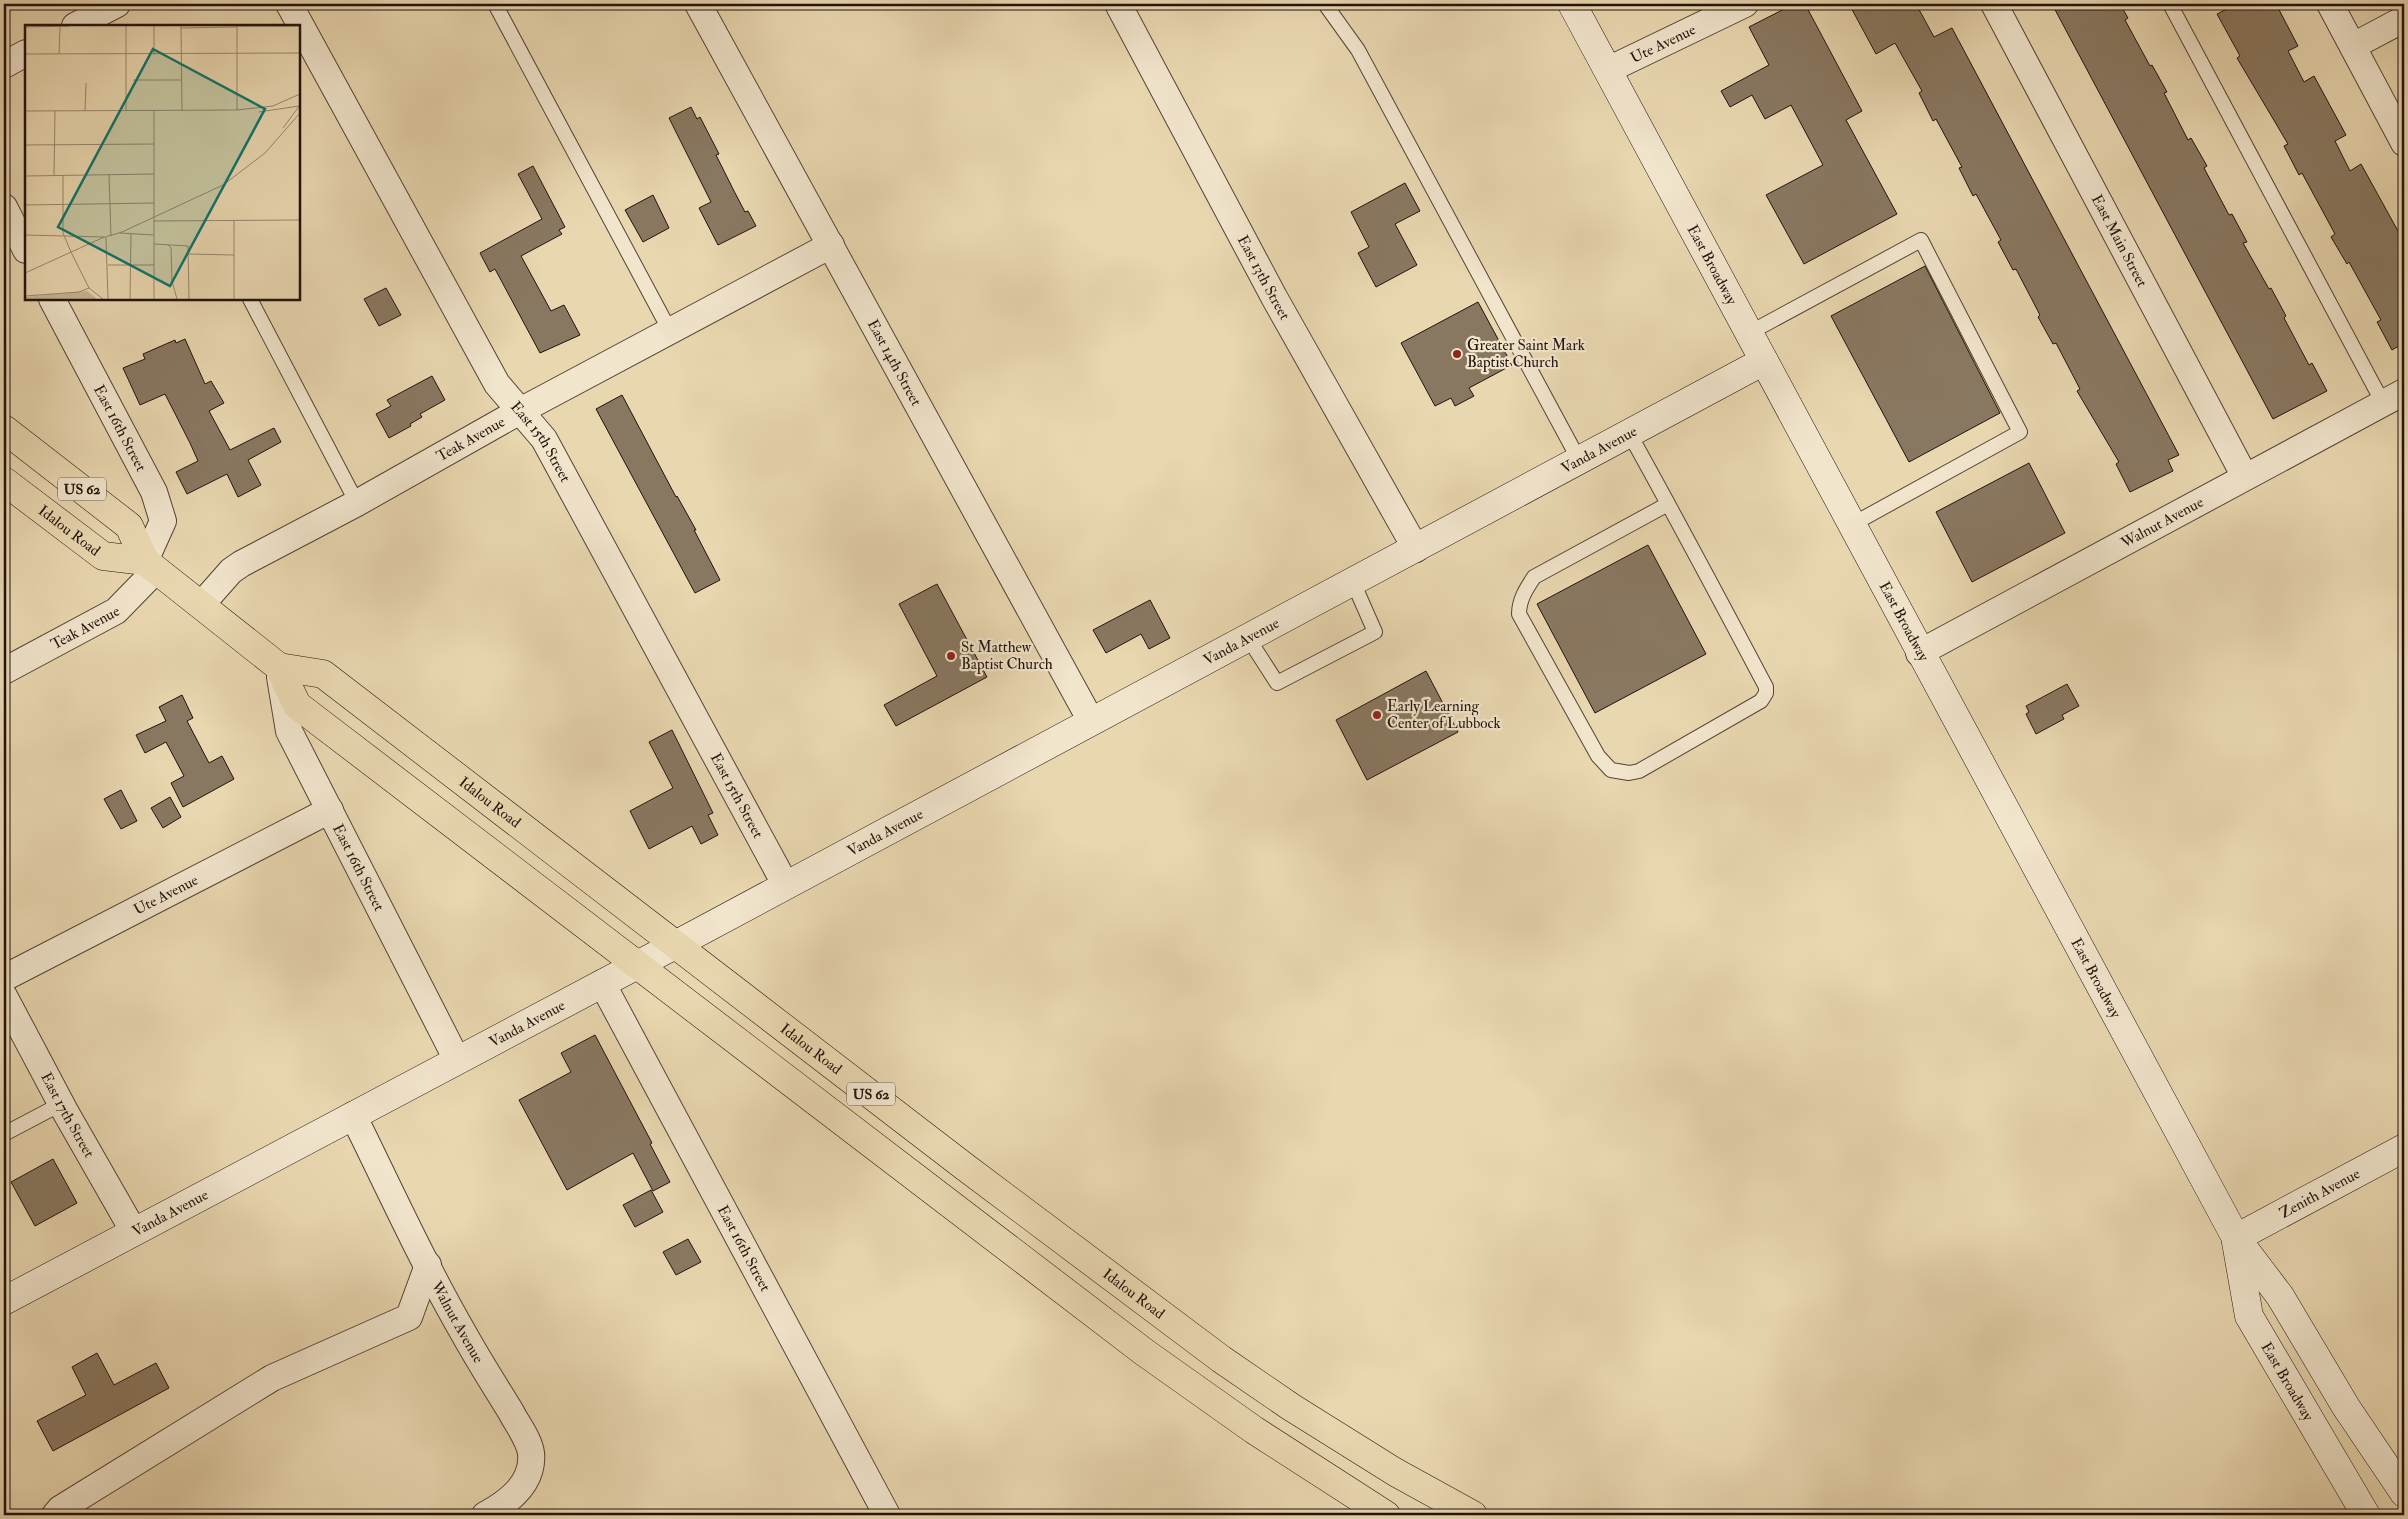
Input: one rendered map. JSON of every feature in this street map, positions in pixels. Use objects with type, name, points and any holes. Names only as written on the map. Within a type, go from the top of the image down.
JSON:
[{"type":"main road","name":"Idalou Road","points":[[4,429],[129,526],[150,565],[279,667],[297,705],[1144,1352],[1254,1430],[1386,1515]]},
{"type":"main road","name":"Idalou Road","points":[[4,481],[103,556],[150,565]]},
{"type":"main road","name":"Idalou Road","points":[[279,667],[323,674],[675,945],[1220,1359],[1291,1407],[1395,1472],[1473,1515]]},
{"type":"street","name":"East 15th Street","points":[[289,4],[497,384],[544,439],[785,884]]},
{"type":"street","name":"East 14th Street","points":[[698,4],[1091,721]]},
{"type":"street","name":"East 13th Street","points":[[1118,4],[1274,297],[1416,548]]},
{"type":"street","name":"East Broadway","points":[[1572,4],[2236,1238],[2280,1296],[2346,1407],[2404,1493]]},
{"type":"street","name":"Ute Avenue","points":[[1608,70],[1745,4]]},
{"type":"street","name":"East Main Street","points":[[1994,4],[2245,476]]},
{"type":"street","points":[[2330,4],[2404,142]]},
{"type":"street","points":[[77,25],[105,12]]},
{"type":"street","points":[[2353,46],[2404,19]]},
{"type":"street","points":[[4,65],[25,54]]},
{"type":"street","points":[[4,207],[25,248]]},
{"type":"street","name":"Teak Avenue","points":[[201,605],[231,571],[241,564],[357,503],[520,411],[831,245]]},
{"type":"street","name":"East 16th Street","points":[[53,300],[154,492],[161,510],[163,521],[150,565]]},
{"type":"street","name":"Vanda Avenue","points":[[4,1301],[675,945],[785,884],[1764,361]]},
{"type":"street","name":"Walnut Avenue","points":[[1919,652],[2394,398]]},
{"type":"street","name":"Teak Avenue","points":[[4,671],[116,611],[150,565]]},
{"type":"street","name":"East 16th Street","points":[[279,667],[289,731],[457,1060]]},
{"type":"street","name":"Ute Avenue","points":[[4,978],[330,810]]},
{"type":"street","name":"East 16th Street","points":[[602,983],[887,1515]]},
{"type":"street","name":"East 17th Street","points":[[4,996],[61,1104],[134,1232]]},
{"type":"street","name":"Walnut Avenue","points":[[354,1115],[464,1334],[520,1429],[530,1451],[530,1468],[522,1487],[502,1506],[485,1515]]},
{"type":"street","name":"Zenith Avenue","points":[[2236,1238],[2404,1148]]},
{"type":"street","name":"East Broadway","points":[[2236,1238],[2249,1316],[2366,1515]]},
{"type":"street","points":[[55,1515],[60,1509],[272,1378],[409,1317],[428,1265]]},
{"type":"lane","points":[[495,4],[670,331]]},
{"type":"lane","points":[[1325,4],[1358,50],[1579,460]]},
{"type":"lane","points":[[2170,4],[2394,398]]},
{"type":"lane","points":[[1749,333],[1921,240],[2020,432],[1853,524]]},
{"type":"lane","points":[[251,300],[357,503]]},
{"type":"lane","points":[[1629,434],[1668,504],[1766,686],[1766,693],[1761,701],[1639,771],[1629,773],[1611,770],[1598,756],[1519,614],[1519,606],[1525,590],[1534,577],[1668,504]]},
{"type":"lane","points":[[1248,638],[1277,683],[1375,632],[1353,582]]},
{"type":"lane","points":[[4,1134],[61,1104]]},
{"type":"building","points":[[1794,4],[1805,4],[1862,111],[1846,120],[1897,214],[1804,264],[1766,195],[1823,165],[1791,105],[1765,119],[1752,95],[1730,107],[1721,91],[1769,65],[1749,27]]},
{"type":"building","points":[[1849,4],[1916,4],[1934,37],[1952,28],[2179,455],[2168,460],[2173,471],[2130,492],[2116,464],[2119,462],[2077,391],[2080,389],[2056,343],[2053,344],[2038,317],[2040,315],[2016,269],[2013,270],[1998,242],[2001,240],[1976,194],[1973,196],[1959,168],[1962,167],[1936,119],[1933,121],[1919,93],[1922,91],[1895,43],[1876,54]]},
{"type":"building","points":[[2052,4],[2120,4],[2128,18],[2125,20],[2150,66],[2152,65],[2167,92],[2164,93],[2188,140],[2191,138],[2207,166],[2204,168],[2229,215],[2232,214],[2247,242],[2243,243],[2269,289],[2271,288],[2286,316],[2284,318],[2309,365],[2312,363],[2327,391],[2273,419]]},
{"type":"building","points":[[2237,4],[2276,4],[2298,46],[2288,51],[2304,82],[2314,76],[2346,135],[2335,141],[2350,171],[2361,164],[2404,242],[2404,343],[2392,350],[2377,322],[2381,320],[2349,262],[2347,264],[2331,237],[2335,234],[2302,173],[2299,175],[2284,146],[2288,144],[2237,58],[2240,56],[2217,14]]},
{"type":"building","points":[[691,107],[697,119],[700,117],[719,154],[716,155],[734,191],[745,212],[748,211],[756,226],[718,245],[699,208],[711,202],[669,118]]},
{"type":"building","points":[[533,166],[565,227],[559,230],[562,234],[521,256],[551,311],[564,305],[580,335],[540,353],[495,269],[490,272],[480,253],[542,219],[518,174]]},
{"type":"building","points":[[1405,183],[1420,211],[1395,224],[1417,265],[1376,287],[1358,253],[1369,247],[1351,212]]},
{"type":"building","points":[[653,195],[669,228],[643,242],[625,210]]},
{"type":"building","points":[[1925,266],[2000,413],[1909,462],[1831,316]]},
{"type":"building","points":[[386,288],[401,315],[379,326],[364,299]]},
{"type":"building","name":"Greater Saint Mark Baptist Church","points":[[1478,302],[1512,365],[1469,388],[1474,396],[1455,406],[1451,398],[1435,406],[1401,343]]},
{"type":"building","points":[[185,339],[205,384],[211,381],[224,403],[209,411],[230,450],[274,428],[281,442],[248,460],[261,485],[238,497],[227,474],[187,494],[176,472],[198,461],[190,443],[165,394],[140,405],[123,368],[145,359],[143,354],[175,340],[176,343]]},
{"type":"building","points":[[432,376],[445,400],[420,414],[422,417],[410,424],[411,426],[389,438],[376,414],[391,406],[387,400]]},
{"type":"building","points":[[622,395],[676,497],[696,530],[694,530],[720,580],[695,593],[596,409]]},
{"type":"building","points":[[2029,463],[2065,533],[1972,582],[1936,512]]},
{"type":"building","points":[[1648,545],[1706,654],[1595,713],[1537,604]]},
{"type":"building","name":"St Matthew Baptist Church","points":[[937,584],[987,677],[896,726],[884,705],[937,676],[899,604]]},
{"type":"building","points":[[1150,600],[1170,638],[1149,649],[1141,634],[1106,653],[1093,630]]},
{"type":"building","points":[[1426,671],[1458,732],[1367,780],[1336,720]]},
{"type":"building","points":[[2067,684],[2079,706],[2062,715],[2064,719],[2036,734],[2026,714],[2029,712],[2026,706]]},
{"type":"building","points":[[182,695],[193,718],[187,721],[209,763],[222,756],[234,779],[183,807],[171,783],[184,776],[166,742],[145,753],[136,735],[166,721],[159,707]]},
{"type":"building","points":[[672,730],[713,813],[708,815],[718,835],[701,844],[692,826],[649,849],[630,811],[673,788],[649,742]]},
{"type":"building","points":[[121,790],[137,821],[121,829],[104,799]]},
{"type":"building","points":[[170,797],[181,817],[163,828],[151,808]]},
{"type":"building","points":[[595,1035],[652,1143],[650,1144],[670,1182],[653,1191],[633,1153],[567,1190],[519,1100],[571,1072],[561,1053]]},
{"type":"building","points":[[53,1159],[77,1203],[35,1226],[11,1182]]},
{"type":"building","points":[[651,1190],[663,1212],[635,1227],[623,1205]]},
{"type":"building","points":[[688,1239],[701,1262],[676,1275],[663,1252]]},
{"type":"building","points":[[97,1353],[114,1385],[156,1363],[169,1388],[53,1451],[37,1421],[86,1395],[72,1367]]},
{"type":"place","name":"Greater Saint Mark Baptist Church","points":[[1457,354]]},
{"type":"place","name":"St Matthew Baptist Church","points":[[951,656]]},
{"type":"place","name":"Early Learning Center of Lubbock","points":[[1377,715]]}]
